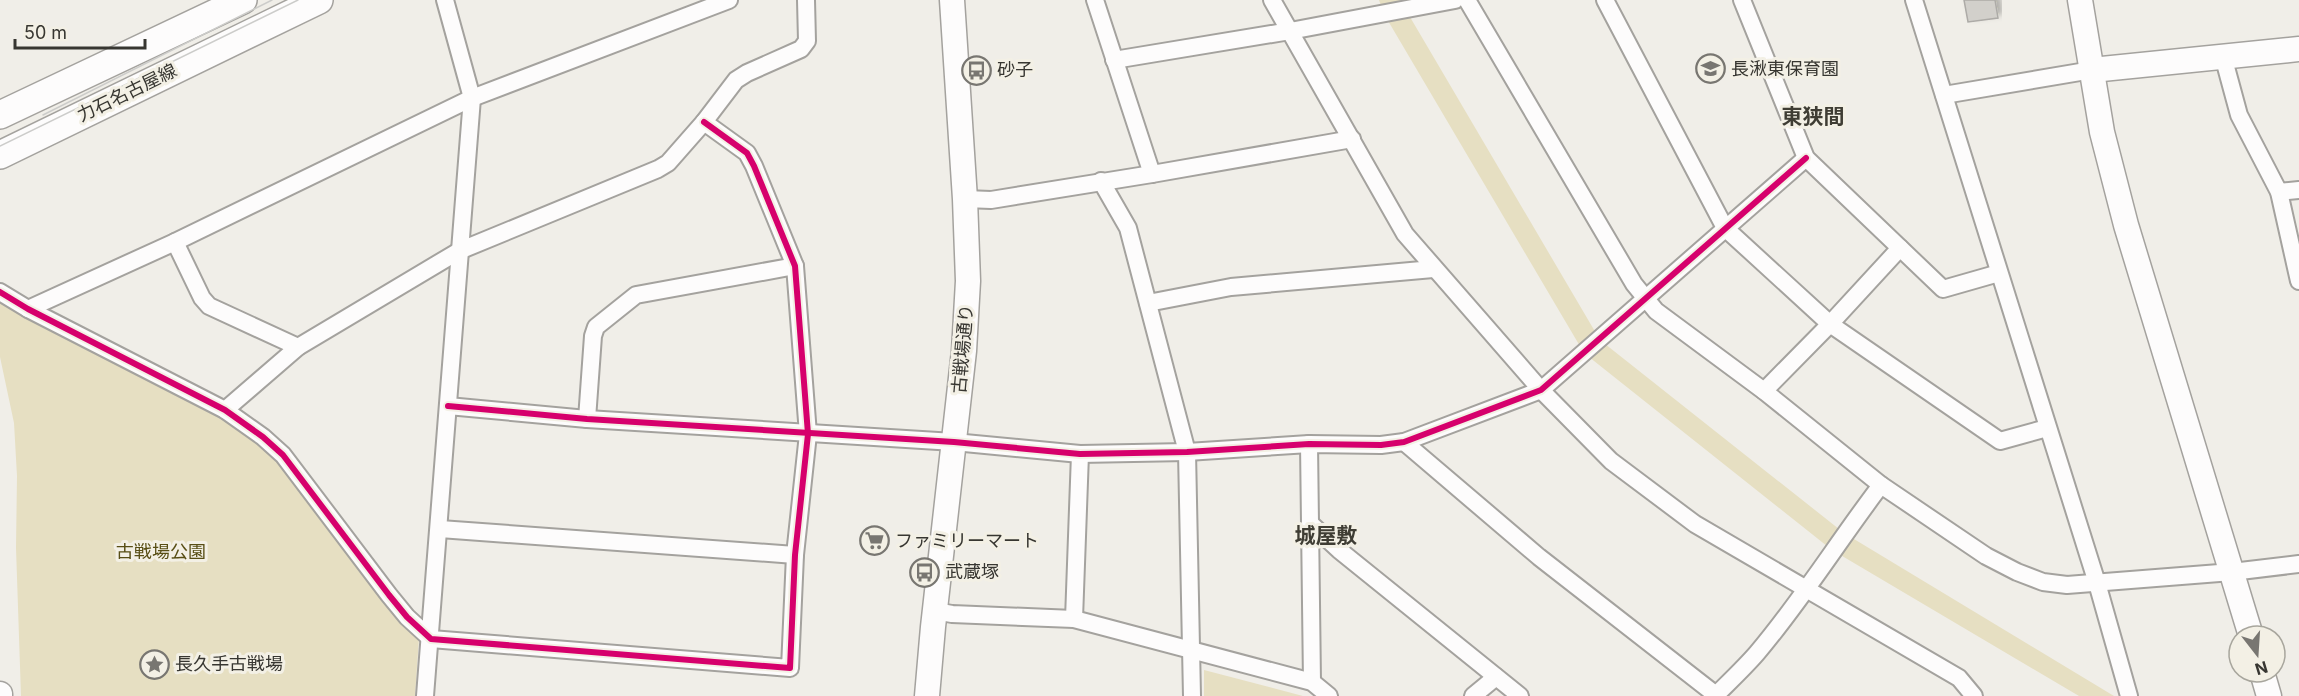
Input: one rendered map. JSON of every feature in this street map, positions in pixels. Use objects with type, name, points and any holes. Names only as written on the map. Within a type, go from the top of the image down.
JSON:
[{"type":"main road","name":"力石名古屋線","points":[[0,115],[243,0]]},
{"type":"main road","name":"力石名古屋線","points":[[0,155],[320,0]]},
{"type":"street","points":[[425,696],[440,529],[472,98],[445,0]]},
{"type":"street","points":[[28,309],[175,242],[472,98],[729,0]]},
{"type":"street","points":[[225,410],[298,347],[459,251],[668,163],[704,122],[736,80],[801,49],[807,40],[806,0]]},
{"type":"street","name":"古戦場通り","points":[[927,696],[964,351],[968,281],[952,0]]},
{"type":"street","points":[[1095,0],[1152,174]]},
{"type":"street","points":[[1272,0],[1405,234],[1541,390],[1611,462],[1695,524],[1959,678],[1974,696]]},
{"type":"street","points":[[1114,60],[1290,31],[1455,0]]},
{"type":"street","points":[[1467,0],[1634,284],[1656,311],[1764,391],[1881,485],[1986,556],[2043,582],[2067,585],[2097,584],[2299,564]]},
{"type":"street","points":[[1605,0],[1725,228],[1830,324],[2000,441],[2047,428]]},
{"type":"street","points":[[1742,0],[1806,158],[1943,289],[1999,273]]},
{"type":"street","points":[[1914,0],[2097,584],[2129,696]]},
{"type":"street","points":[[2080,0],[2102,132],[2126,225],[2247,624]]},
{"type":"street","points":[[1944,94],[2092,70],[2299,49]]},
{"type":"street","points":[[2223,56],[2239,115],[2280,192],[2299,281]]},
{"type":"street","points":[[0,292],[28,309],[225,410],[263,437],[283,455],[407,617],[431,639],[790,668],[795,555],[807,434],[795,266],[747,153],[704,122]]},
{"type":"street","points":[[965,199],[991,200],[1352,139]]},
{"type":"street","points":[[448,406],[587,419],[954,442],[1080,453],[1187,452],[1310,444],[1381,445],[1404,442],[1541,390],[1806,158]]},
{"type":"street","points":[[1101,181],[1128,228],[1187,452],[1192,696]]},
{"type":"street","points":[[2280,192],[2299,190]]},
{"type":"street","points":[[175,242],[208,306],[298,347]]},
{"type":"street","points":[[1764,391],[1900,248]]},
{"type":"street","points":[[587,419],[593,336],[596,327],[636,295],[795,266]]},
{"type":"street","points":[[1148,303],[1231,287],[1434,269]]},
{"type":"street","points":[[1404,442],[1539,557],[1716,695],[1756,654],[1881,485]]},
{"type":"street","points":[[1310,444],[1312,682]]},
{"type":"street","points":[[1074,619],[1080,453]]},
{"type":"street","points":[[1311,525],[1520,696]]},
{"type":"street","points":[[440,529],[795,555]]},
{"type":"street","points":[[935,611],[952,614],[1074,619],[1312,682],[1329,696]]},
{"type":"street","points":[[1473,696],[1496,677]]},
{"type":"green space","points":[[1379,0],[1400,0],[1600,340],[1844,533],[2114,696],[2079,696],[1832,550],[1584,353],[1384,14]]},
{"type":"green space","name":"古戦場公園","points":[[0,302],[204,406],[259,444],[276,459],[374,589],[419,638],[415,696],[21,696],[16,548],[17,476],[14,423],[0,357]]},
{"type":"green space","points":[[1204,670],[1303,696],[1204,696]]},
{"type":"building","points":[[1964,0],[1995,0],[1998,18],[1968,22]]},
{"type":"tram line","points":[[43,115],[272,0]]},
{"type":"tram line","points":[[0,146],[298,0]]},
{"type":"cycle path","points":[[0,292],[28,309],[225,410],[263,437],[283,455],[407,617],[431,639],[790,668],[795,555],[808,434],[795,266],[747,153],[704,122]]},
{"type":"cycle path","points":[[448,406],[587,419],[954,442],[1080,454],[1187,452],[1309,444],[1381,445],[1404,442],[1541,390],[1806,158]]},
{"type":"place","name":"長湫東保育園","points":[[1710,69]]},
{"type":"place","name":"砂子","points":[[976,70]]},
{"type":"place","name":"ファミリーマート","points":[[874,541]]},
{"type":"place","name":"武蔵塚","points":[[924,572]]},
{"type":"place","name":"長久手古戦場","points":[[154,664]]},
{"type":"district","name":"東狭間","points":[[1813,117]]},
{"type":"district","name":"城屋敷","points":[[1326,536]]}]
